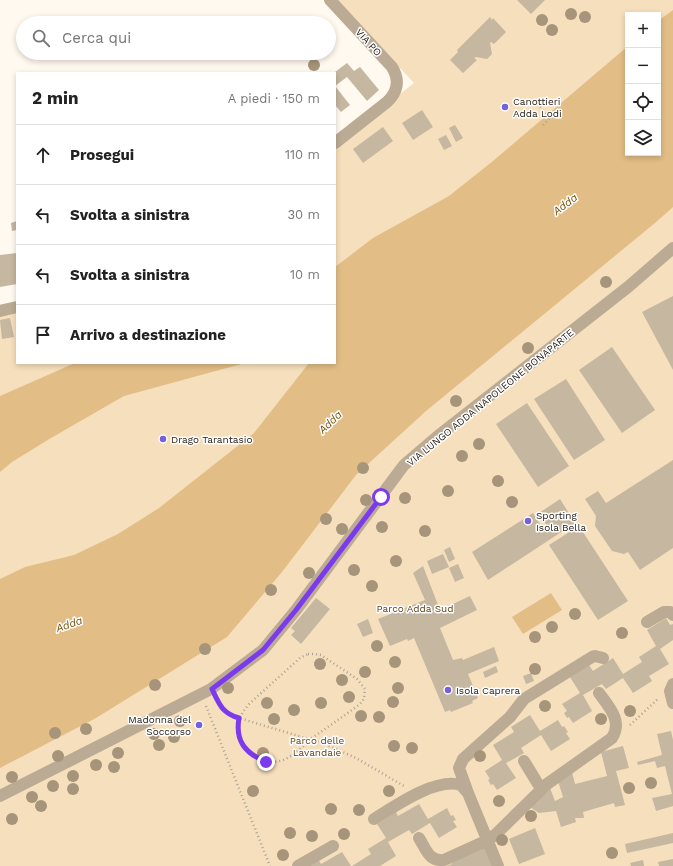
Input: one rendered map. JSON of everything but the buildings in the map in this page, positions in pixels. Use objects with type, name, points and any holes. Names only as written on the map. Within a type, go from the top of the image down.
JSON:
[{"type":"street","name":"VIA PO","points":[[330,0],[395,72],[398,84],[392,97],[387,102],[336,142]]},
{"type":"street","name":"VIA LUNGO ADDA NAPOLEONE BONAPARTE","points":[[0,796],[206,691],[263,650],[296,610],[404,464],[628,287],[673,248]]},
{"type":"street","points":[[0,311],[16,307]]},
{"type":"street","points":[[647,622],[664,612],[670,612],[673,615]]},
{"type":"street","points":[[498,866],[458,768],[463,759],[510,717],[524,699],[592,657],[599,656],[603,658]]},
{"type":"street","points":[[419,838],[432,858],[438,860],[444,860],[488,840],[541,789],[608,741],[614,734],[616,729],[615,718],[600,693]]},
{"type":"street","points":[[524,761],[541,789]]},
{"type":"street","points":[[374,819],[408,798],[427,789],[456,783],[461,785],[468,793]]},
{"type":"street","points":[[298,866],[333,846]]},
{"type":"path","points":[[540,107],[551,118]]},
{"type":"path","points":[[543,125],[558,110]]},
{"type":"path","points":[[308,654],[321,655],[357,679],[365,689],[364,699],[360,704],[284,760],[266,762],[249,753],[240,740],[238,732],[239,718],[250,703],[300,658],[308,654]]},
{"type":"path","points":[[206,691],[229,715],[312,739],[356,758],[405,787]]},
{"type":"path","points":[[206,691],[270,866]]},
{"type":"path","points":[[614,734],[624,730],[664,694],[672,693]]},
{"type":"green space","name":"Parco Adda Sud","points":[[336,0],[673,0],[673,866],[0,866],[0,314],[16,310],[16,364],[336,364],[336,145],[414,83]]},
{"type":"water","name":"Adda","points":[[673,10],[673,207],[426,411],[356,475],[282,572],[227,637],[96,718],[0,768],[0,579],[25,567],[74,555],[118,534],[159,508],[254,433],[308,364],[336,364],[336,266],[373,238],[449,196],[493,161],[625,49],[625,156],[661,156],[661,19]]},
{"type":"water","points":[[73,364],[241,364],[124,396],[51,438],[12,462],[0,472],[0,396]]},
{"type":"water","points":[[551,593],[562,610],[523,634],[512,617]]},
{"type":"place","name":"Canottieri Adda Lodi","points":[[505,107]]},
{"type":"place","name":"Drago Tarantasio","points":[[163,439]]},
{"type":"place","name":"Sporting Isola Bella","points":[[528,521]]},
{"type":"place","name":"Isola Caprera","points":[[448,690]]},
{"type":"place","name":"Madonna del Soccorso","points":[[199,725]]},
{"type":"route","points":[[266,762],[249,753],[244,747],[238,732],[239,718],[229,715],[221,708],[212,689],[263,650],[296,610],[381,497]]},
{"type":"park label","name":"Parco delle Lavandaie","points":[[317,746]]}]
